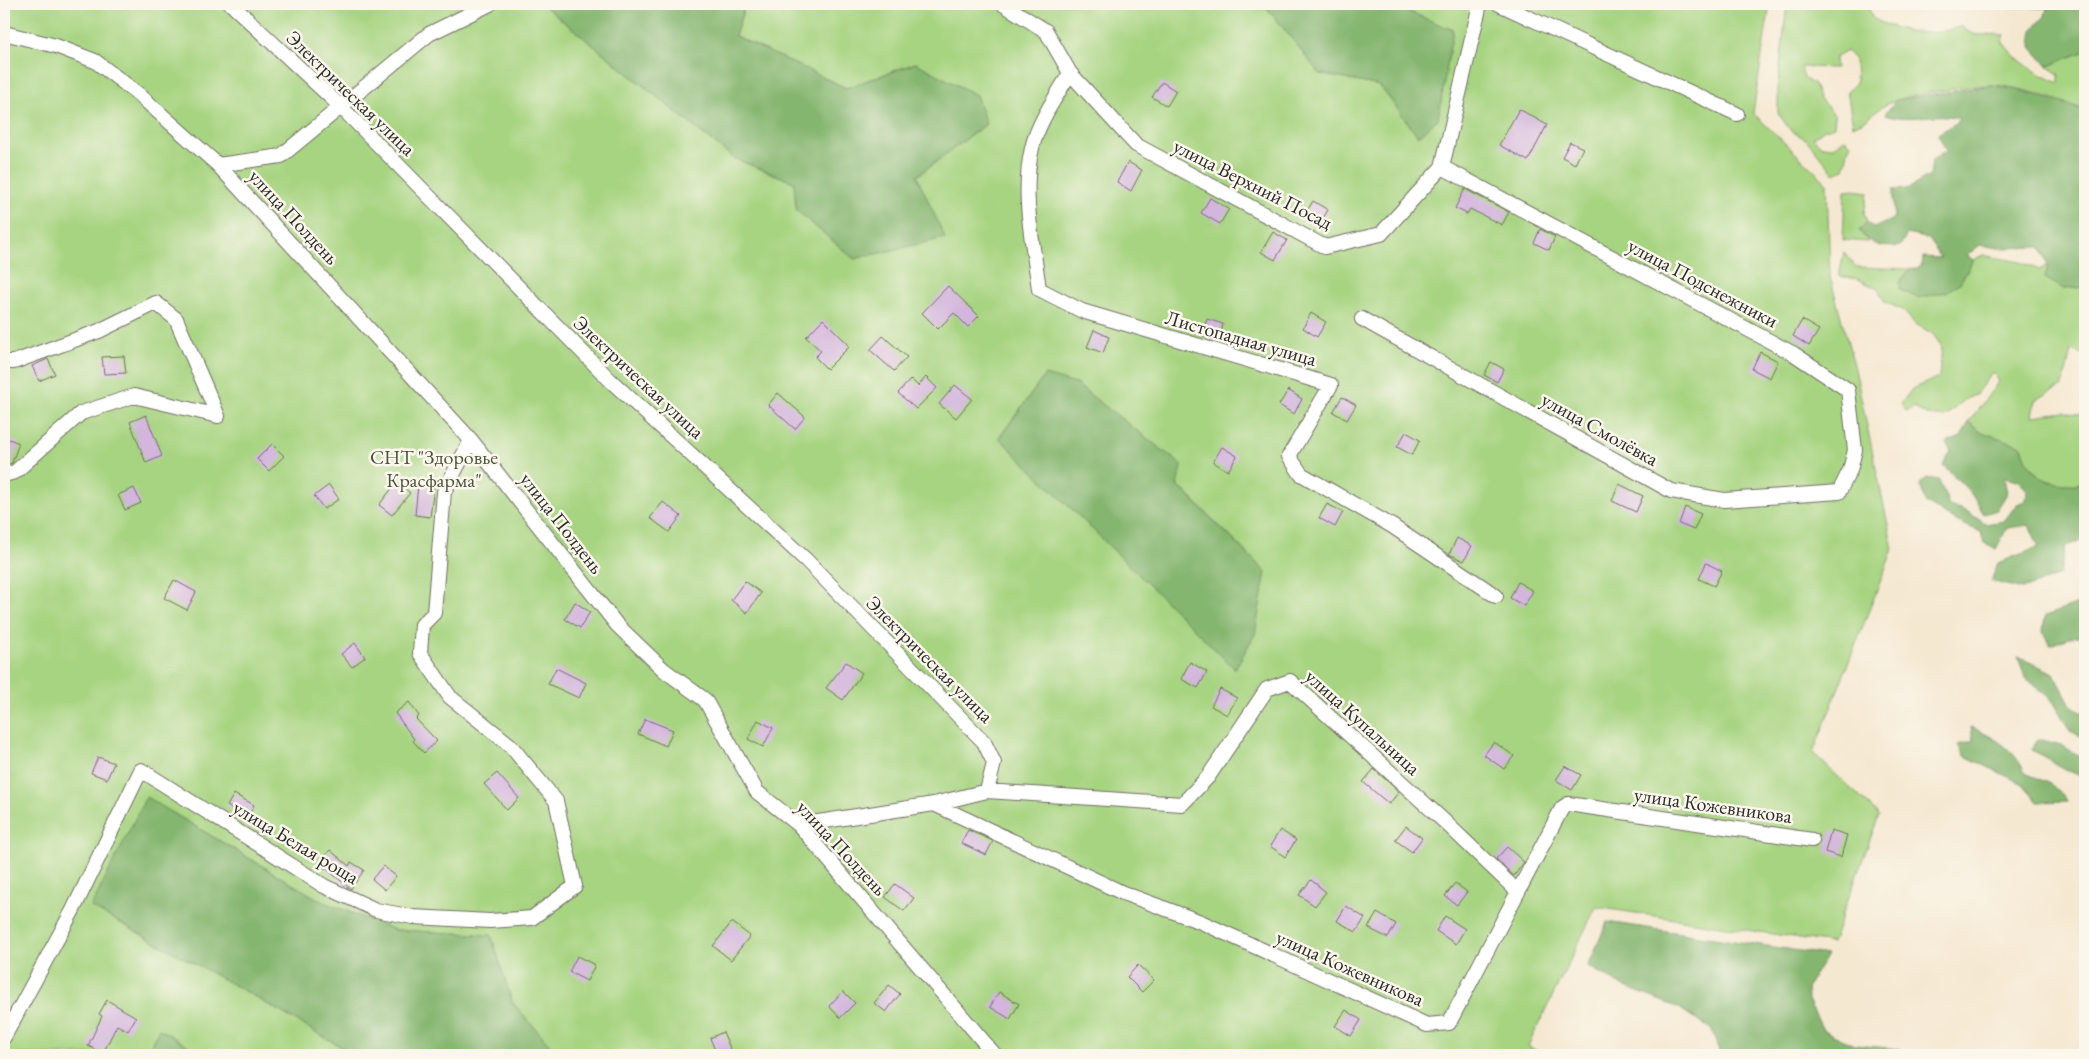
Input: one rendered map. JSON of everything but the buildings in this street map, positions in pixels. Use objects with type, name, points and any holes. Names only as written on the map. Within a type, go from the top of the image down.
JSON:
[{"type":"street","name":"Электрическая улица","points":[[231,4],[341,107],[610,380],[806,560],[984,742],[994,763],[987,791]]},
{"type":"street","points":[[218,164],[281,156],[429,34],[490,4]]},
{"type":"street","name":"улица Верхний Посад","points":[[1003,4],[1046,31],[1070,74],[1136,145],[1325,247],[1382,234],[1442,167],[1480,4]]},
{"type":"street","points":[[1499,4],[1737,114]]},
{"type":"street","name":"улица Полдень","points":[[4,33],[56,46],[95,61],[137,93],[218,164],[471,440],[617,625],[664,670],[705,700],[757,792],[799,825],[995,1055]]},
{"type":"street","name":"Листопадная улица","points":[[1070,74],[1043,119],[1032,147],[1026,188],[1039,289],[1082,311],[1331,385],[1289,456],[1300,474],[1392,526],[1496,596]]},
{"type":"street","name":"улица Подснежники","points":[[1442,167],[1794,354],[1848,390],[1855,450],[1850,470],[1839,492]]},
{"type":"street","points":[[4,362],[14,362],[99,330],[156,303],[176,319],[218,416],[134,396],[81,413],[15,472],[4,475]]},
{"type":"street","name":"улица Смолёвка","points":[[1362,318],[1671,491],[1724,500],[1839,492]]},
{"type":"street","name":"улица Белая роща","points":[[4,1037],[73,910],[141,770],[324,886],[376,910],[413,917],[490,921],[532,918],[575,886],[556,801],[510,746],[450,697],[420,653],[422,624],[434,613],[444,492],[471,440]]},
{"type":"street","name":"улица Купальница","points":[[934,804],[987,791],[1182,804],[1208,777],[1268,689],[1290,681],[1446,822],[1518,892]]},
{"type":"street","points":[[799,825],[934,804]]},
{"type":"street","name":"улица Кожевникова","points":[[934,804],[1123,894],[1201,922],[1428,1025],[1449,1022],[1562,808],[1568,804],[1812,840]]},
{"type":"green space","name":"СНТ \"Здоровье Красфарма\"","points":[[4,4],[542,4],[733,158],[794,182],[917,176],[986,124],[916,63],[846,88],[735,36],[745,4],[1264,4],[1320,74],[1380,86],[1418,136],[1453,30],[1390,4],[1770,4],[1753,113],[1827,183],[1830,277],[1855,369],[1893,549],[1813,753],[1879,815],[1832,943],[1596,907],[1528,1046],[1544,1055],[559,1055],[512,1002],[491,935],[395,930],[321,901],[146,797],[243,990],[355,1055],[204,1055],[159,1029],[146,1055],[4,1055]],"holes":[[[1045,375],[1177,484],[1266,572],[999,438]]]},
{"type":"green space","points":[[542,4],[745,4],[735,36],[846,88],[916,63],[976,95],[986,124],[917,176],[945,238],[854,259],[796,210],[794,182],[733,158]]},
{"type":"green space","points":[[1264,4],[1390,4],[1453,30],[1438,119],[1418,136],[1380,86],[1320,74]]},
{"type":"green space","points":[[1787,4],[1868,4],[1872,18],[1905,30],[1927,33],[1961,26],[1977,35],[2005,35],[2002,41],[2013,55],[2035,71],[2059,83],[2059,75],[2048,66],[2085,51],[2085,110],[2027,91],[2003,86],[1984,85],[1903,98],[1887,104],[1864,121],[1853,125],[1847,91],[1856,83],[1855,60],[1847,51],[1835,58],[1836,68],[1801,67],[1804,78],[1814,85],[1819,98],[1835,115],[1834,126],[1823,130],[1813,138],[1822,146],[1833,147],[1845,139],[1851,144],[1844,169],[1834,173],[1806,139],[1791,131],[1778,113],[1778,85]]},
{"type":"green space","points":[[1999,4],[2085,4],[2085,51],[2048,66],[2031,47],[2033,29],[2045,16],[2047,8],[2004,7]]},
{"type":"green space","points":[[1993,85],[2023,91],[2085,110],[2085,297],[2084,287],[2064,289],[2045,278],[2048,265],[2040,247],[1999,248],[1980,245],[1967,255],[1973,260],[1960,283],[1946,292],[1918,298],[1900,290],[1900,282],[1910,269],[1917,269],[1922,265],[1923,257],[1941,258],[1929,239],[1907,234],[1900,246],[1887,247],[1872,243],[1859,230],[1867,222],[1874,228],[1893,219],[1893,190],[1907,189],[1930,176],[1932,160],[1946,151],[1938,134],[1956,123],[1959,118],[1950,116],[1903,117],[1885,114],[1896,100]]},
{"type":"green space","points":[[1845,191],[1868,192],[1864,213],[1867,222],[1859,230],[1868,242],[1843,240]]},
{"type":"green space","points":[[1844,252],[1856,267],[1910,269],[1900,282],[1970,265],[1973,260],[1983,255],[2018,262],[2039,270],[2048,265],[2064,289],[2084,287],[2085,355],[2071,350],[2063,386],[2035,400],[2032,416],[2065,412],[2085,416],[2085,484],[2061,485],[2043,480],[2026,462],[1995,437],[1979,431],[1969,422],[1999,381],[1992,372],[1976,394],[1961,402],[1946,417],[1926,415],[1913,407],[1907,412],[1901,404],[1912,389],[1939,377],[1942,347],[1933,334],[1914,323],[1903,310],[1885,302],[1878,289],[1858,279],[1839,276]]},
{"type":"green space","points":[[1045,375],[1076,384],[1182,465],[1177,485],[1266,572],[1255,634],[1235,669],[999,438]]},
{"type":"green space","points":[[1969,422],[1979,431],[2022,446],[2031,468],[2045,479],[2063,484],[2085,484],[2085,540],[2065,546],[2060,575],[2022,589],[1991,581],[1998,563],[2039,547],[2029,525],[2007,528],[1996,549],[1984,543],[1981,532],[1958,522],[1925,502],[1920,484],[1927,478],[1939,480],[1949,505],[1968,512],[1985,524],[2004,521],[2017,504],[2026,501],[2027,490],[2018,481],[2004,478],[2007,493],[1997,510],[1984,514],[1970,492],[1943,465],[1951,451],[1946,443],[1961,437]]},
{"type":"green space","points":[[2081,603],[2085,604],[2085,635],[2072,637],[2050,645],[2043,632],[2045,616]]},
{"type":"green space","points":[[2018,657],[2054,673],[2071,705],[2085,714],[2085,738],[2070,731],[2053,701],[2025,677]]},
{"type":"green space","points":[[1971,727],[2003,745],[2021,764],[2025,773],[2051,784],[2068,801],[2038,802],[2021,783],[1965,756],[1958,745],[1973,741]]},
{"type":"green space","points":[[2038,739],[2061,745],[2085,759],[2085,778],[2032,750]]},
{"type":"green space","points":[[146,797],[321,901],[395,930],[491,935],[512,1002],[559,1055],[355,1055],[243,990],[91,907]]},
{"type":"green space","points":[[1607,922],[1827,955],[1807,987],[1808,1000],[1823,1030],[1854,1045],[1901,1049],[1905,1055],[1720,1055],[1712,1030],[1679,1008],[1623,986],[1588,966]]},
{"type":"green space","points":[[159,1029],[204,1055],[146,1055]]}]
